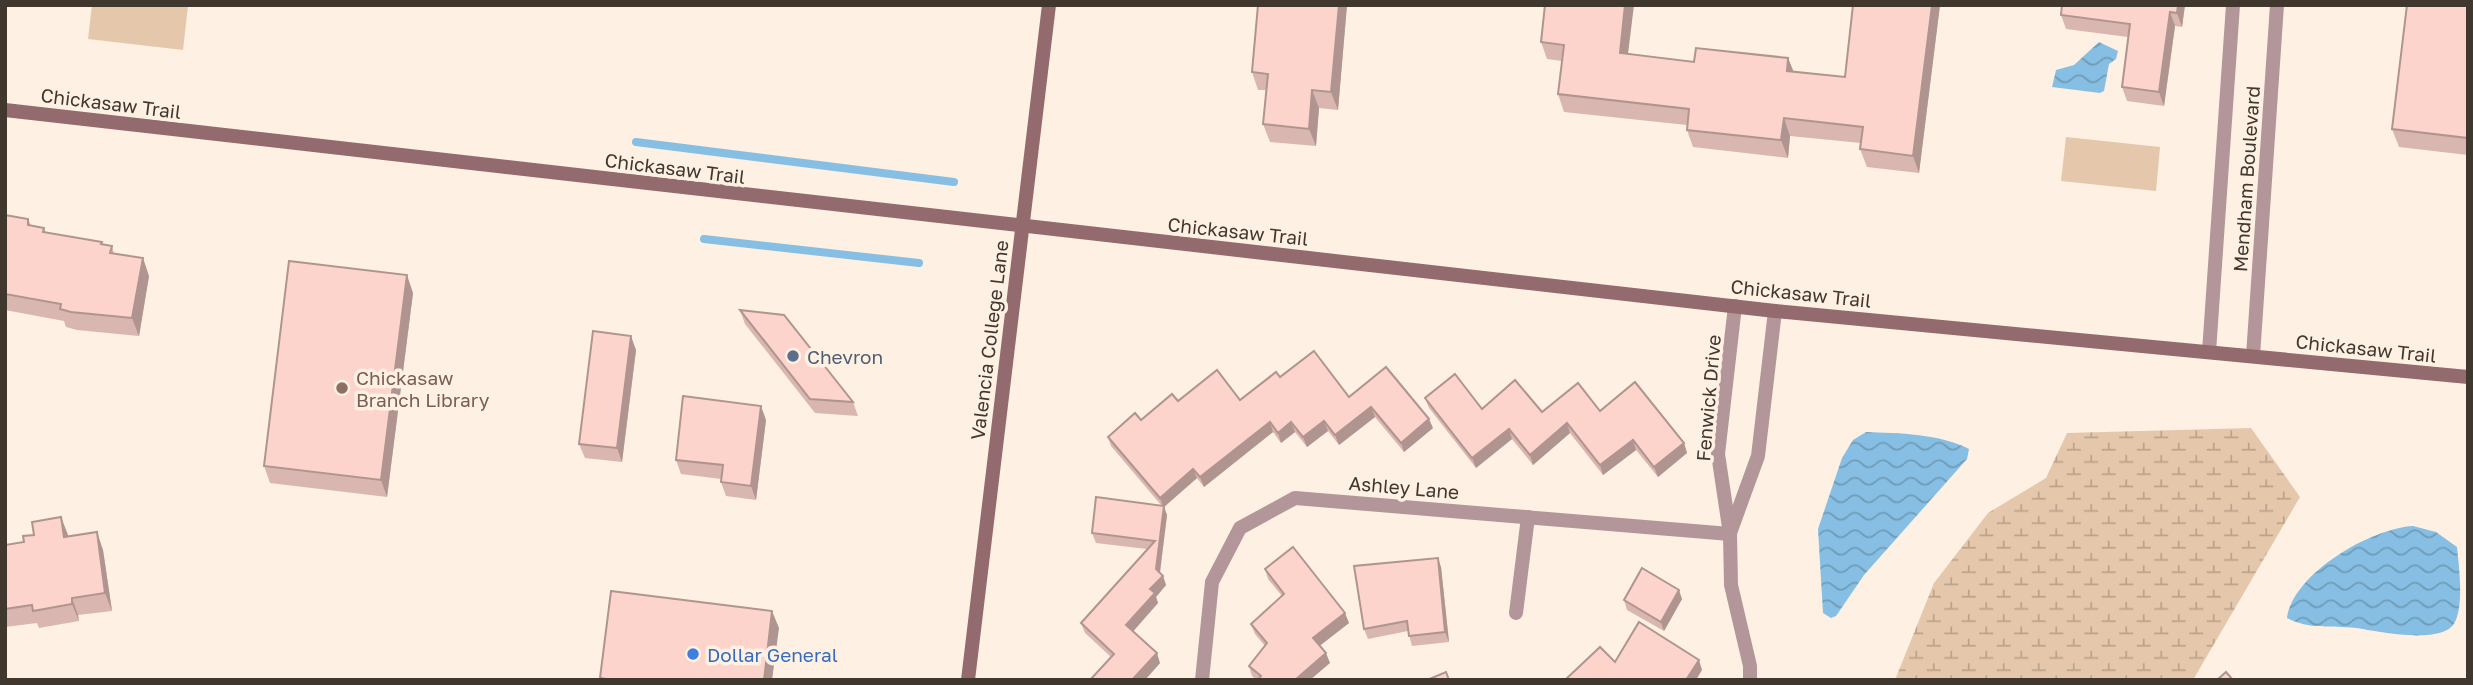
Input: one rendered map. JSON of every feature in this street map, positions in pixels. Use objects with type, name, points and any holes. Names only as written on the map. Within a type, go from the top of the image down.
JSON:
[{"type":"street","name":"Valencia College Lane","points":[[968,680],[1049,5]]},
{"type":"street","name":"Mendham Boulevard","points":[[2209,352],[2234,5]]},
{"type":"street","name":"Mendham Boulevard","points":[[2253,356],[2277,5]]},
{"type":"street","name":"Chickasaw Trail","points":[[5,110],[1021,228],[1775,311],[2468,377]]},
{"type":"street","name":"Fenwick Drive","points":[[1735,306],[1718,454],[1730,534],[1731,585],[1750,666],[1750,680]]},
{"type":"street","name":"Fenwick Drive","points":[[1730,534],[1758,456],[1775,311]]},
{"type":"street","name":"Ashley Lane","points":[[1202,680],[1212,582],[1240,528],[1295,498],[1730,534]]},
{"type":"street","points":[[1516,613],[1528,517]]},
{"type":"green space","points":[[92,5],[188,6],[183,50],[88,39]]},
{"type":"green space","points":[[2066,137],[2160,147],[2156,191],[2061,181]]},
{"type":"green space","points":[[2251,428],[2300,497],[2193,680],[1895,680],[1934,583],[1988,513],[2046,478],[2067,433]]},
{"type":"water","points":[[2099,42],[2118,51],[2116,59],[2109,64],[2104,91],[2100,93],[2052,87],[2056,70],[2074,65]]},
{"type":"water","points":[[1866,432],[1933,437],[1969,449],[1967,459],[1864,575],[1836,616],[1831,618],[1823,613],[1818,529],[1842,458],[1853,440]]},
{"type":"water","points":[[2413,526],[2436,532],[2457,547],[2459,606],[2455,622],[2448,629],[2424,635],[2393,634],[2356,628],[2312,626],[2287,618],[2292,601],[2303,585],[2337,556],[2377,535]]},
{"type":"building","points":[[1258,5],[1339,5],[1331,92],[1312,90],[1309,129],[1263,124],[1268,74],[1252,72]]},
{"type":"building","points":[[1545,5],[1625,5],[1620,53],[1694,62],[1696,48],[1788,58],[1787,71],[1845,77],[1853,5],[1932,5],[1913,156],[1860,149],[1863,127],[1784,118],[1781,140],[1687,130],[1689,109],[1558,94],[1564,45],[1541,42]]},
{"type":"building","points":[[2062,5],[2178,5],[2177,13],[2170,12],[2159,92],[2122,87],[2130,24],[2061,15]]},
{"type":"building","points":[[2407,5],[2468,5],[2468,138],[2392,129]]},
{"type":"building","points":[[5,215],[28,219],[28,225],[44,228],[43,232],[102,242],[101,244],[112,246],[110,253],[143,258],[132,318],[71,312],[60,309],[61,304],[5,294]]},
{"type":"building","name":"Chickasaw Branch Library","points":[[289,261],[407,275],[381,480],[264,466]]},
{"type":"building","points":[[740,310],[784,315],[853,402],[810,399]]},
{"type":"building","points":[[593,331],[631,336],[617,448],[579,444]]},
{"type":"building","points":[[1314,351],[1349,397],[1386,367],[1429,419],[1401,443],[1371,407],[1335,435],[1324,421],[1303,437],[1291,422],[1278,433],[1270,422],[1200,477],[1193,469],[1160,498],[1108,437],[1135,413],[1141,420],[1172,394],[1178,401],[1217,370],[1240,400],[1276,372],[1280,377]]},
{"type":"building","points":[[1455,374],[1482,409],[1515,380],[1542,412],[1578,383],[1600,411],[1635,382],[1684,443],[1654,467],[1633,440],[1600,465],[1567,423],[1530,455],[1509,429],[1472,458],[1425,398]]},
{"type":"building","points":[[683,396],[761,406],[751,486],[721,482],[723,465],[676,460]]},
{"type":"building","points":[[1096,497],[1164,506],[1156,569],[1163,576],[1150,589],[1155,593],[1126,625],[1157,653],[1132,680],[1090,680],[1114,654],[1081,623],[1155,541],[1092,533]]},
{"type":"building","points":[[61,517],[64,537],[97,532],[105,593],[72,598],[72,604],[33,611],[32,605],[5,609],[5,545],[24,542],[23,536],[34,535],[32,522]]},
{"type":"building","points":[[1293,547],[1345,613],[1313,638],[1326,653],[1295,680],[1258,680],[1261,676],[1249,666],[1267,643],[1251,624],[1284,594],[1265,569]]},
{"type":"building","points":[[1438,558],[1445,632],[1409,636],[1407,621],[1364,629],[1354,566]]},
{"type":"building","points":[[1642,568],[1679,590],[1661,622],[1624,600]]},
{"type":"building","name":"Dollar General","points":[[611,591],[772,611],[764,680],[600,678]]},
{"type":"building","points":[[1639,622],[1699,660],[1686,680],[1565,680],[1600,647],[1615,662]]},
{"type":"building","points":[[1446,672],[1449,680],[1427,680]]},
{"type":"building","points":[[2226,672],[2233,680],[2217,680]]},
{"type":"waterway","points":[[636,142],[954,182]]},
{"type":"waterway","points":[[704,239],[919,263]]},
{"type":"place","name":"Chevron","points":[[793,356]]},
{"type":"place","name":"Chickasaw Branch Library","points":[[342,388]]},
{"type":"place","name":"Dollar General","points":[[693,654]]}]
